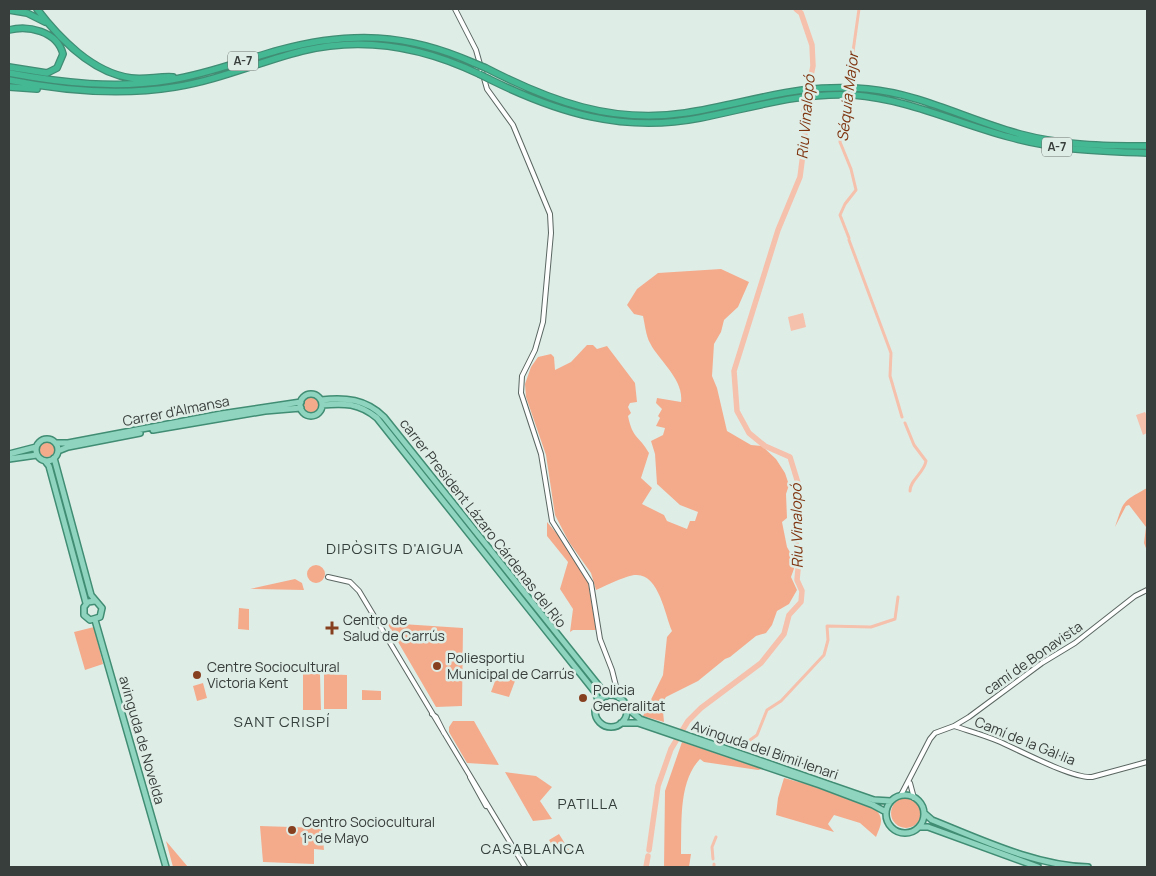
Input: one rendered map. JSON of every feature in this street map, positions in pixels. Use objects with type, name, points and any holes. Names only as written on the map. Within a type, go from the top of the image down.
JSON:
[{"type":"highway","points":[[37,9],[49,24],[88,60],[113,74],[133,78],[185,77]]},
{"type":"highway","points":[[9,10],[27,13],[49,24]]},
{"type":"highway","points":[[9,30],[28,28],[41,32],[58,43],[63,54],[57,68],[47,72],[9,67]]},
{"type":"highway","name":"A-7","points":[[9,73],[102,84],[142,83],[185,77],[306,43],[364,36],[418,44],[454,54],[560,102],[624,114],[682,113],[801,89],[853,88],[903,95],[1020,134],[1056,141],[1147,146]]},
{"type":"highway","name":"A-7","points":[[9,80],[101,92],[143,91],[186,85],[234,73],[302,51],[348,44],[383,45],[408,49],[444,59],[560,110],[624,122],[676,122],[813,95],[852,95],[901,102],[1008,137],[1059,148],[1147,154]]},
{"type":"highway","points":[[9,86],[116,95],[154,93],[186,85]]},
{"type":"main road","points":[[45,461],[54,458],[58,451],[68,447],[158,429],[301,405],[310,394],[315,395],[322,403],[319,414],[312,416],[305,414],[301,405]]},
{"type":"main road","name":"carrer President Lázaro Cárdenas del Río","points":[[322,403],[341,398],[357,400],[369,405],[384,417],[609,696]]},
{"type":"main road","name":"carrer President Lázaro Cárdenas del Río","points":[[322,403],[347,403],[361,407],[377,418],[595,692],[599,702]]},
{"type":"main road","name":"Carrer d'Almansa","points":[[56,443],[68,443],[220,414],[301,405]]},
{"type":"main road","points":[[9,454],[36,447],[44,439],[50,439],[56,443],[58,451]]},
{"type":"main road","points":[[36,447],[37,455]]},
{"type":"main road","points":[[9,459],[37,455],[49,466],[86,603],[83,609],[84,615],[90,620],[95,620],[102,611],[101,606],[95,602],[91,595],[54,458]]},
{"type":"main road","points":[[86,603],[95,602]]},
{"type":"main road","name":"avinguda de Novelda","points":[[95,620],[166,867]]},
{"type":"main road","points":[[609,696],[619,698],[626,707],[626,715],[621,723],[611,727],[601,724],[596,712],[599,702],[609,696]]},
{"type":"main road","name":"Avinguda del Bimil·lenari","points":[[626,707],[634,715],[829,788],[886,812]]},
{"type":"main road","name":"Avinguda del Bimil·lenari","points":[[621,723],[632,722],[719,748],[874,800],[891,801]]},
{"type":"main road","points":[[1038,867],[928,827],[919,827],[909,833],[895,831],[887,822],[886,812],[891,801],[901,796],[914,798],[921,804],[924,813],[932,820],[1039,860],[1060,865],[1088,867]]},
{"type":"main road","points":[[919,827],[924,813]]},
{"type":"street","points":[[456,9],[476,50],[487,89],[513,124],[550,214],[551,233],[543,322],[537,345],[522,376],[521,392],[541,454],[552,521],[591,583],[600,639],[612,670],[619,698]]},
{"type":"street","points":[[328,577],[345,580],[354,585],[525,867]]},
{"type":"street","name":"camí de Bonavista","points":[[910,780],[930,739],[935,733],[954,726],[1075,643],[1135,596],[1147,590]]},
{"type":"street","points":[[609,696],[615,688]]},
{"type":"street","name":"Camí de la Gàl·lia","points":[[954,726],[997,741],[1055,767],[1088,777],[1147,762]]},
{"type":"street","points":[[901,796],[910,780]]},
{"type":"street","points":[[910,780],[910,788],[914,798]]},
{"type":"shaded area","points":[[721,269],[749,282],[738,307],[724,320],[721,332],[714,344],[712,376],[717,388],[727,431],[751,445],[762,446],[776,459],[785,473],[789,485],[786,494],[787,518],[782,522],[787,547],[796,563],[791,577],[797,590],[789,604],[777,611],[772,625],[766,633],[756,636],[698,681],[666,697],[658,709],[663,711],[664,722],[643,716],[663,675],[667,637],[672,631],[660,597],[650,581],[644,576],[636,575],[596,590],[591,573],[569,542],[555,515],[546,455],[526,397],[525,384],[531,367],[538,357],[551,354],[554,357],[555,370],[571,362],[587,345],[593,345],[597,349],[607,346],[635,383],[637,402],[630,403],[628,407],[631,413],[628,416],[634,434],[649,453],[641,478],[652,488],[642,504],[664,515],[667,521],[687,529],[690,521],[695,521],[698,512],[680,505],[657,484],[655,454],[651,441],[663,435],[665,428],[656,426],[662,409],[656,403],[657,398],[681,402],[679,386],[650,343],[643,316],[634,314],[627,305],[637,289],[658,273]]},
{"type":"shaded area","points":[[803,313],[806,327],[791,331],[788,317]]},
{"type":"shaded area","points":[[311,396],[317,399],[320,405],[317,411],[311,414],[305,411],[302,405],[305,399]]},
{"type":"shaded area","points":[[1145,412],[1147,416],[1147,433],[1143,435],[1136,415]]},
{"type":"shaded area","points":[[44,441],[50,441],[55,446],[53,455],[44,457],[39,452],[39,446]]},
{"type":"shaded area","points":[[1147,488],[1147,551],[1144,543],[1146,527],[1129,505],[1126,506],[1115,527],[1122,506],[1128,499]]},
{"type":"shaded area","points":[[547,522],[570,549],[588,582],[596,630],[573,630],[570,632],[573,609],[560,589],[568,562],[547,536]]},
{"type":"shaded area","points":[[312,565],[320,565],[325,570],[323,581],[312,583],[307,578],[307,570]]},
{"type":"shaded area","points":[[295,579],[302,583],[304,590],[250,589]]},
{"type":"shaded area","points":[[239,608],[249,609],[249,630],[238,629]]},
{"type":"shaded area","name":"Poliesportiu Municipal de Carrús","points":[[387,623],[463,628],[462,706],[436,707]]},
{"type":"shaded area","points":[[94,627],[103,664],[85,670],[74,632]]},
{"type":"shaded area","points":[[303,674],[320,674],[321,710],[303,710]]},
{"type":"shaded area","points":[[324,674],[347,675],[347,709],[324,709]]},
{"type":"shaded area","points":[[497,676],[515,681],[509,697],[491,692]]},
{"type":"shaded area","points":[[203,683],[207,698],[197,701],[193,686]]},
{"type":"shaded area","points":[[362,690],[381,691],[381,700],[362,700]]},
{"type":"shaded area","points":[[453,721],[474,721],[499,765],[467,763],[449,732],[449,727]]},
{"type":"shaded area","points":[[682,742],[762,769],[704,762],[700,759],[688,779],[683,804],[681,854],[691,854],[689,867],[664,867],[665,791]]},
{"type":"shaded area","points":[[505,772],[536,776],[552,787],[540,801],[552,819],[533,821]]},
{"type":"shaded area","points":[[784,778],[810,785],[876,810],[881,820],[876,837],[860,823],[834,815],[828,824],[834,832],[776,815],[778,798]]},
{"type":"shaded area","points":[[906,798],[912,799],[920,807],[920,819],[912,827],[906,828],[900,827],[892,819],[891,813],[892,807],[900,799]]},
{"type":"shaded area","points":[[260,826],[322,828],[324,850],[314,849],[314,864],[263,862]]},
{"type":"shaded area","points":[[559,834],[569,850],[559,856],[549,840]]},
{"type":"shaded area","points":[[166,841],[188,867],[173,867]]},
{"type":"waterway","name":"Riu Vinalopó","points":[[649,850],[658,786],[671,749],[688,721],[701,708],[761,663],[784,634],[789,615],[801,602],[802,591],[797,580],[799,559],[794,534],[798,509],[798,483],[790,457],[765,446],[749,433],[737,411],[734,371],[778,230],[800,177],[805,138],[804,109],[813,66],[812,45],[801,13],[796,9]]},
{"type":"waterway","name":"Séquia Major","points":[[848,87],[859,9]]},
{"type":"waterway","name":"Séquia Major","points":[[847,93],[840,142],[851,169],[856,190],[845,204],[840,215],[849,238]]},
{"type":"waterway","name":"Séquia Major","points":[[849,240],[891,353],[890,376],[902,417]]},
{"type":"waterway","name":"Séquia Major","points":[[905,423],[914,445],[926,461],[923,469],[912,483],[910,491]]},
{"type":"waterway","name":"Séquia Major","points":[[750,740],[757,735],[767,710],[781,701],[824,655],[828,640],[827,626],[871,627],[895,619],[898,597]]},
{"type":"waterway","name":"Séquia Major","points":[[713,859],[712,847],[716,837]]},
{"type":"waterway","name":"Riu Vinalopó","points":[[646,867],[648,856]]},
{"type":"place","name":"Centro de Salud de Carrús","points":[[332,628]]},
{"type":"place","name":"Poliesportiu Municipal de Carrús","points":[[437,666]]},
{"type":"place","name":"Centre Sociocultural Victoria Kent","points":[[197,675]]},
{"type":"place","name":"Policia Generalitat","points":[[583,698]]},
{"type":"place","name":"Centro Sociocultural 1º de Mayo","points":[[292,830]]},
{"type":"district","name":"DIPÒSITS D'AIGUA","points":[[395,549]]},
{"type":"district","name":"SANT CRISPÍ","points":[[282,722]]},
{"type":"district","name":"PATILLA","points":[[588,804]]},
{"type":"district","name":"CASABLANCA","points":[[533,849]]}]
